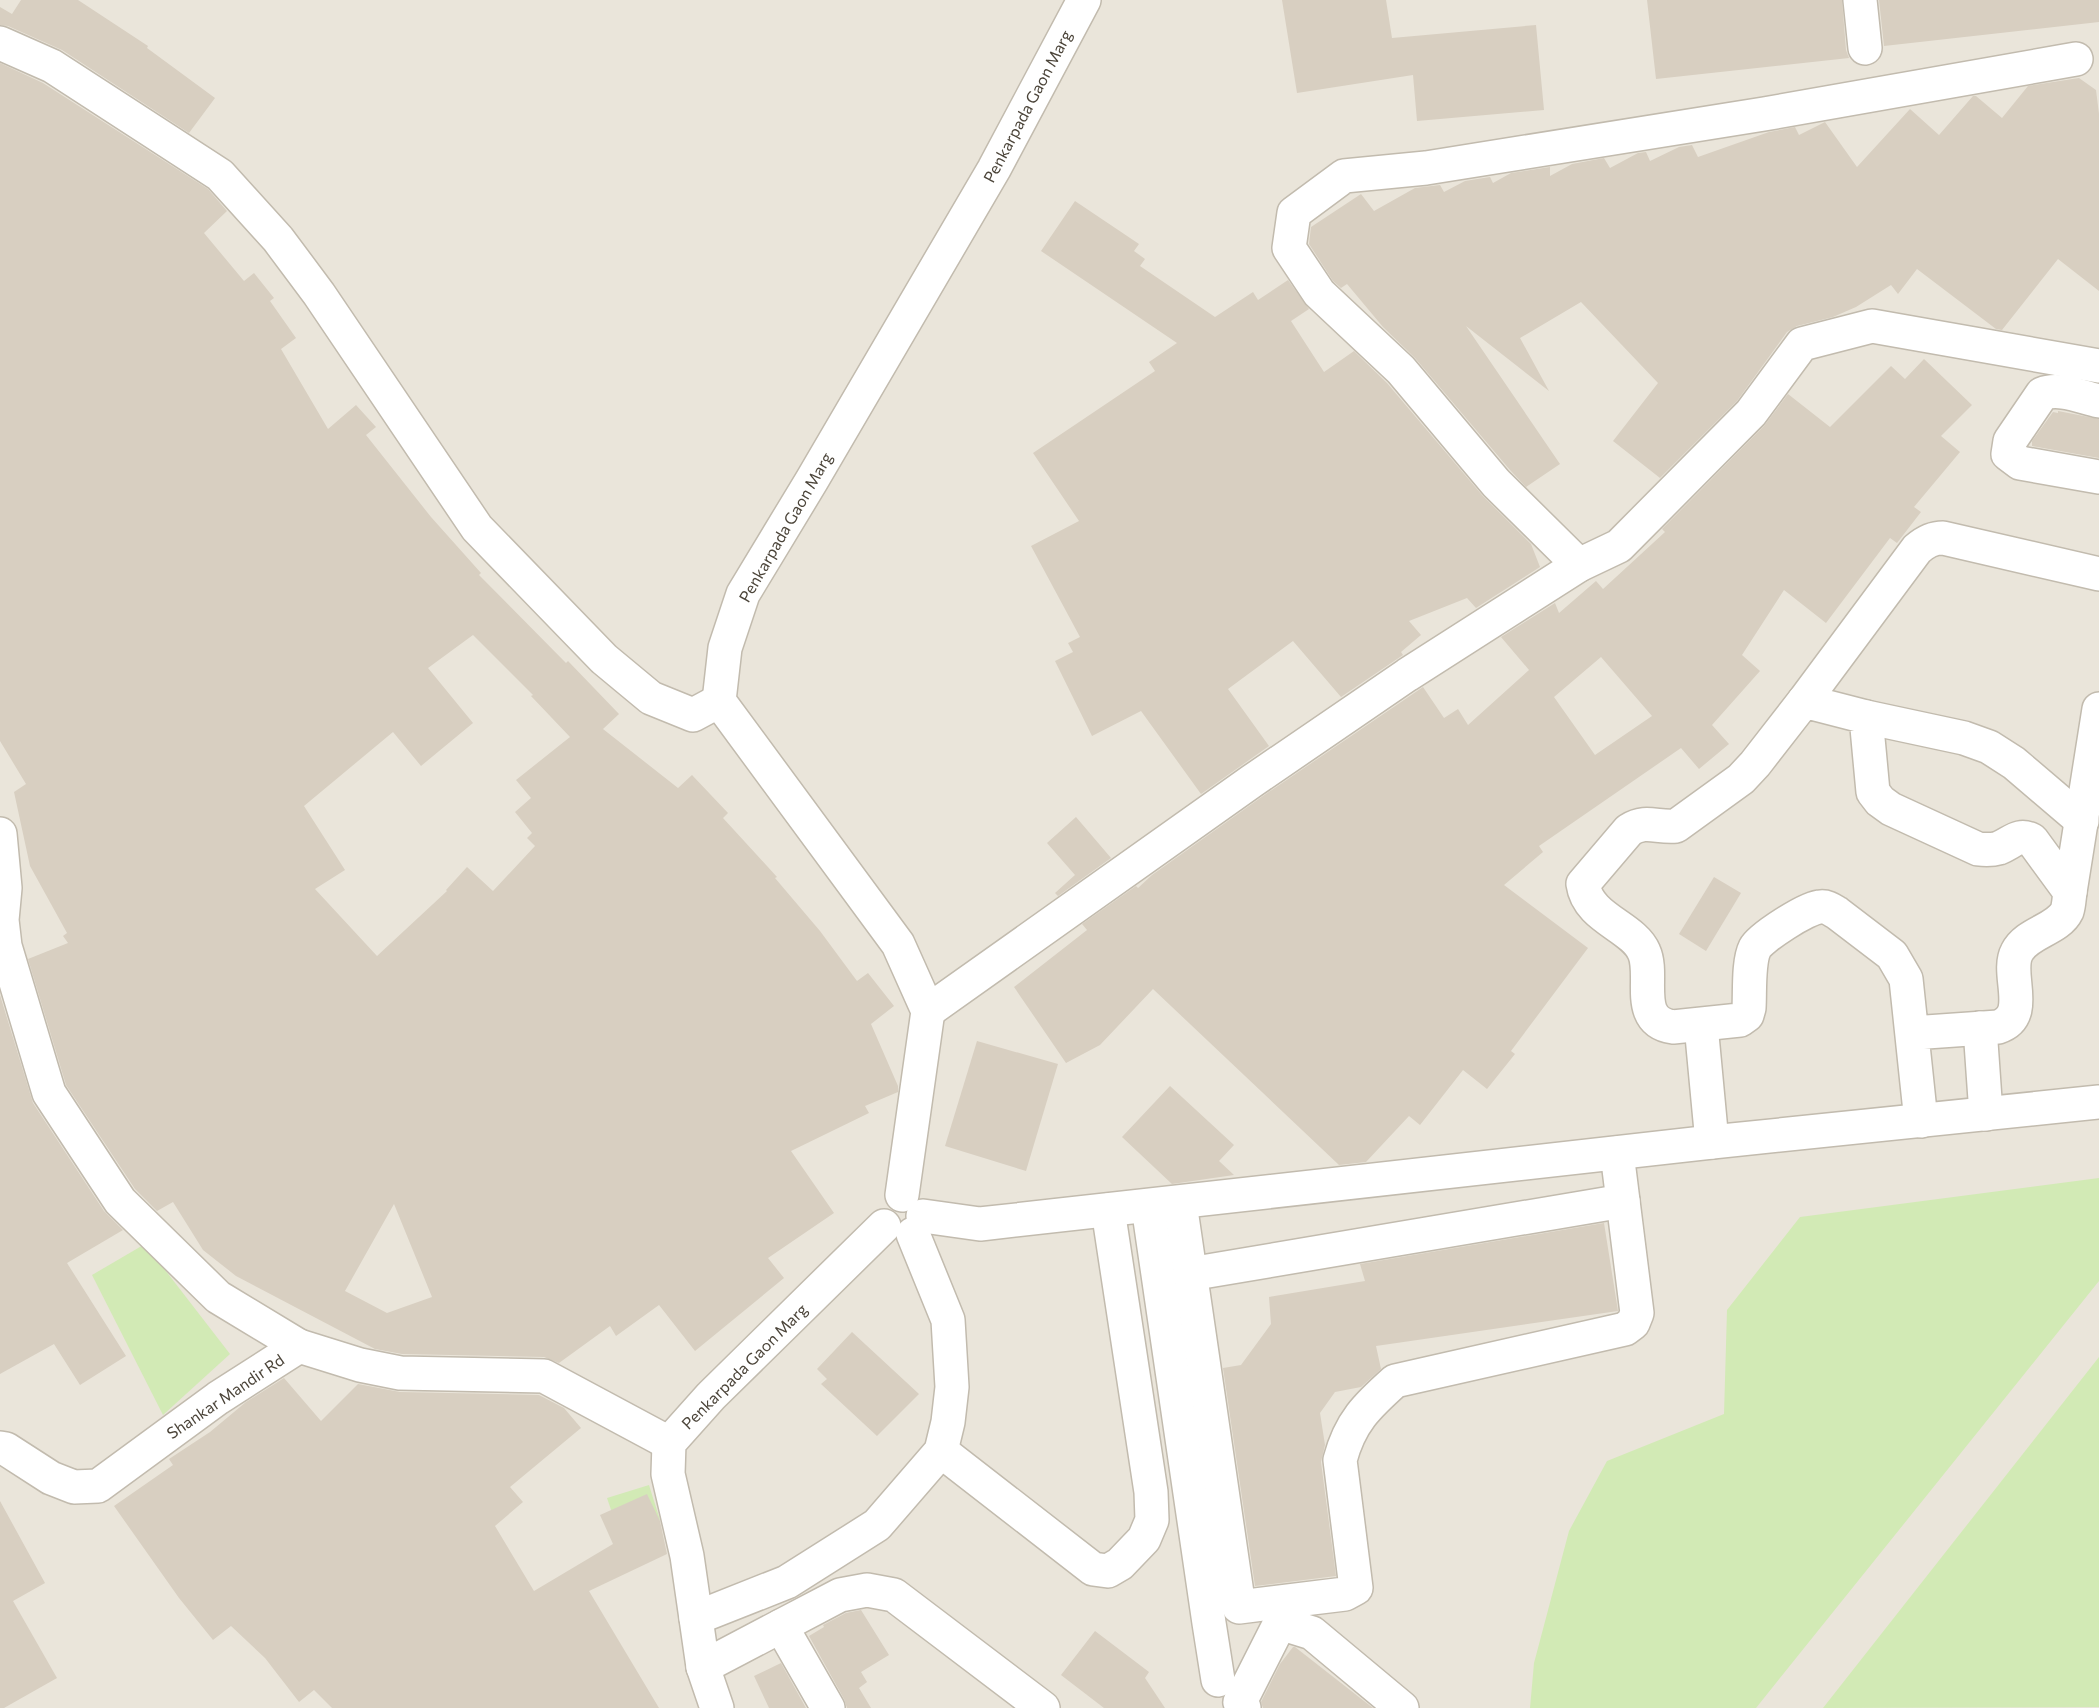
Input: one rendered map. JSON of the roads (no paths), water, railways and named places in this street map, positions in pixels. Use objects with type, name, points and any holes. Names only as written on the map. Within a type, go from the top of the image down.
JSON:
[{"type":"street","name":"Penkarpada Gaon Marg","points":[[719,701],[725,648],[743,594],[994,169],[1084,0]]},
{"type":"street","points":[[1860,0],[1865,48]]},
{"type":"street","points":[[0,43],[52,66],[220,176],[278,239],[319,294],[477,528],[604,659],[651,698],[693,715],[719,701],[898,944],[928,1011],[905,1218],[948,1320],[952,1387],[948,1422],[941,1451],[878,1525],[787,1582],[696,1618]]},
{"type":"street","points":[[1578,565],[1496,483],[1401,370],[1319,293],[1289,248],[1294,213],[1344,176],[1426,168],[1753,116],[2076,59]]},
{"type":"street","points":[[928,1011],[1252,781],[1378,695],[1578,565],[1619,546],[1751,413],[1802,344],[1872,326],[2099,366]]},
{"type":"street","points":[[2099,401],[2062,392],[2050,391],[2042,394],[2010,441],[2008,454],[2020,463],[2099,477]]},
{"type":"street","points":[[1921,1121],[1906,979],[1892,955],[1837,913],[1820,906],[1808,910],[1763,938],[1755,947],[1752,957],[1749,1008],[1747,1015],[1740,1020],[1664,1026],[1652,1015],[1647,1003],[1646,956],[1641,945],[1591,904],[1585,895],[1583,884],[1629,830],[1637,825],[1648,823],[1663,827],[1676,826],[1741,779],[1755,765],[1917,549],[1925,542],[1943,538],[2099,574]]},
{"type":"street","points":[[1804,701],[1964,738],[1989,747],[2014,763],[2082,820]]},
{"type":"street","points":[[1912,1033],[2006,1024],[2014,1016],[2015,954],[2021,945],[2062,918],[2068,910],[2099,709]]},
{"type":"street","points":[[1866,717],[1873,792],[1880,801],[1891,809],[1978,849],[1990,850],[2001,847],[2018,837],[2026,837],[2032,840],[2070,892]]},
{"type":"street","points":[[0,834],[5,888],[2,920],[5,946],[49,1093],[120,1201],[218,1298],[299,1346]]},
{"type":"street","points":[[1701,1024],[1712,1143]]},
{"type":"street","points":[[1980,1028],[1986,1114]]},
{"type":"street","points":[[905,1218],[980,1224],[2099,1102]]},
{"type":"street","points":[[1208,1617],[1239,1608],[1345,1594],[1356,1588],[1340,1460],[1353,1427],[1367,1406],[1395,1381],[1624,1329],[1633,1323],[1637,1313],[1617,1153]]},
{"type":"street","points":[[1190,1274],[1623,1201]]},
{"type":"street","points":[[1164,1204],[1190,1274],[1186,1360],[1189,1489],[1218,1680]]},
{"type":"street","points":[[1164,1204],[1186,1360],[1239,1608]]},
{"type":"street","points":[[941,1451],[1093,1569],[1108,1570],[1120,1564],[1144,1539],[1152,1520],[1151,1492],[1108,1210]]},
{"type":"street","name":"Penkarpada Gaon Marg","points":[[717,1708],[703,1667],[687,1556],[668,1474],[669,1443],[711,1396],[905,1218]]},
{"type":"street","name":"Shankar Mandir Rd","points":[[0,1448],[6,1449],[51,1478],[74,1487],[98,1486],[218,1398],[299,1346],[360,1365],[400,1373],[544,1376],[669,1443]]},
{"type":"street","points":[[1151,1492],[1189,1489]]},
{"type":"street","points":[[703,1667],[840,1595],[867,1590],[894,1595],[1043,1708]]},
{"type":"street","points":[[1208,1617],[1280,1623],[1312,1633],[1402,1708]]},
{"type":"street","points":[[1244,1708],[1240,1702],[1280,1623]]},
{"type":"street","points":[[781,1626],[828,1708]]}]
